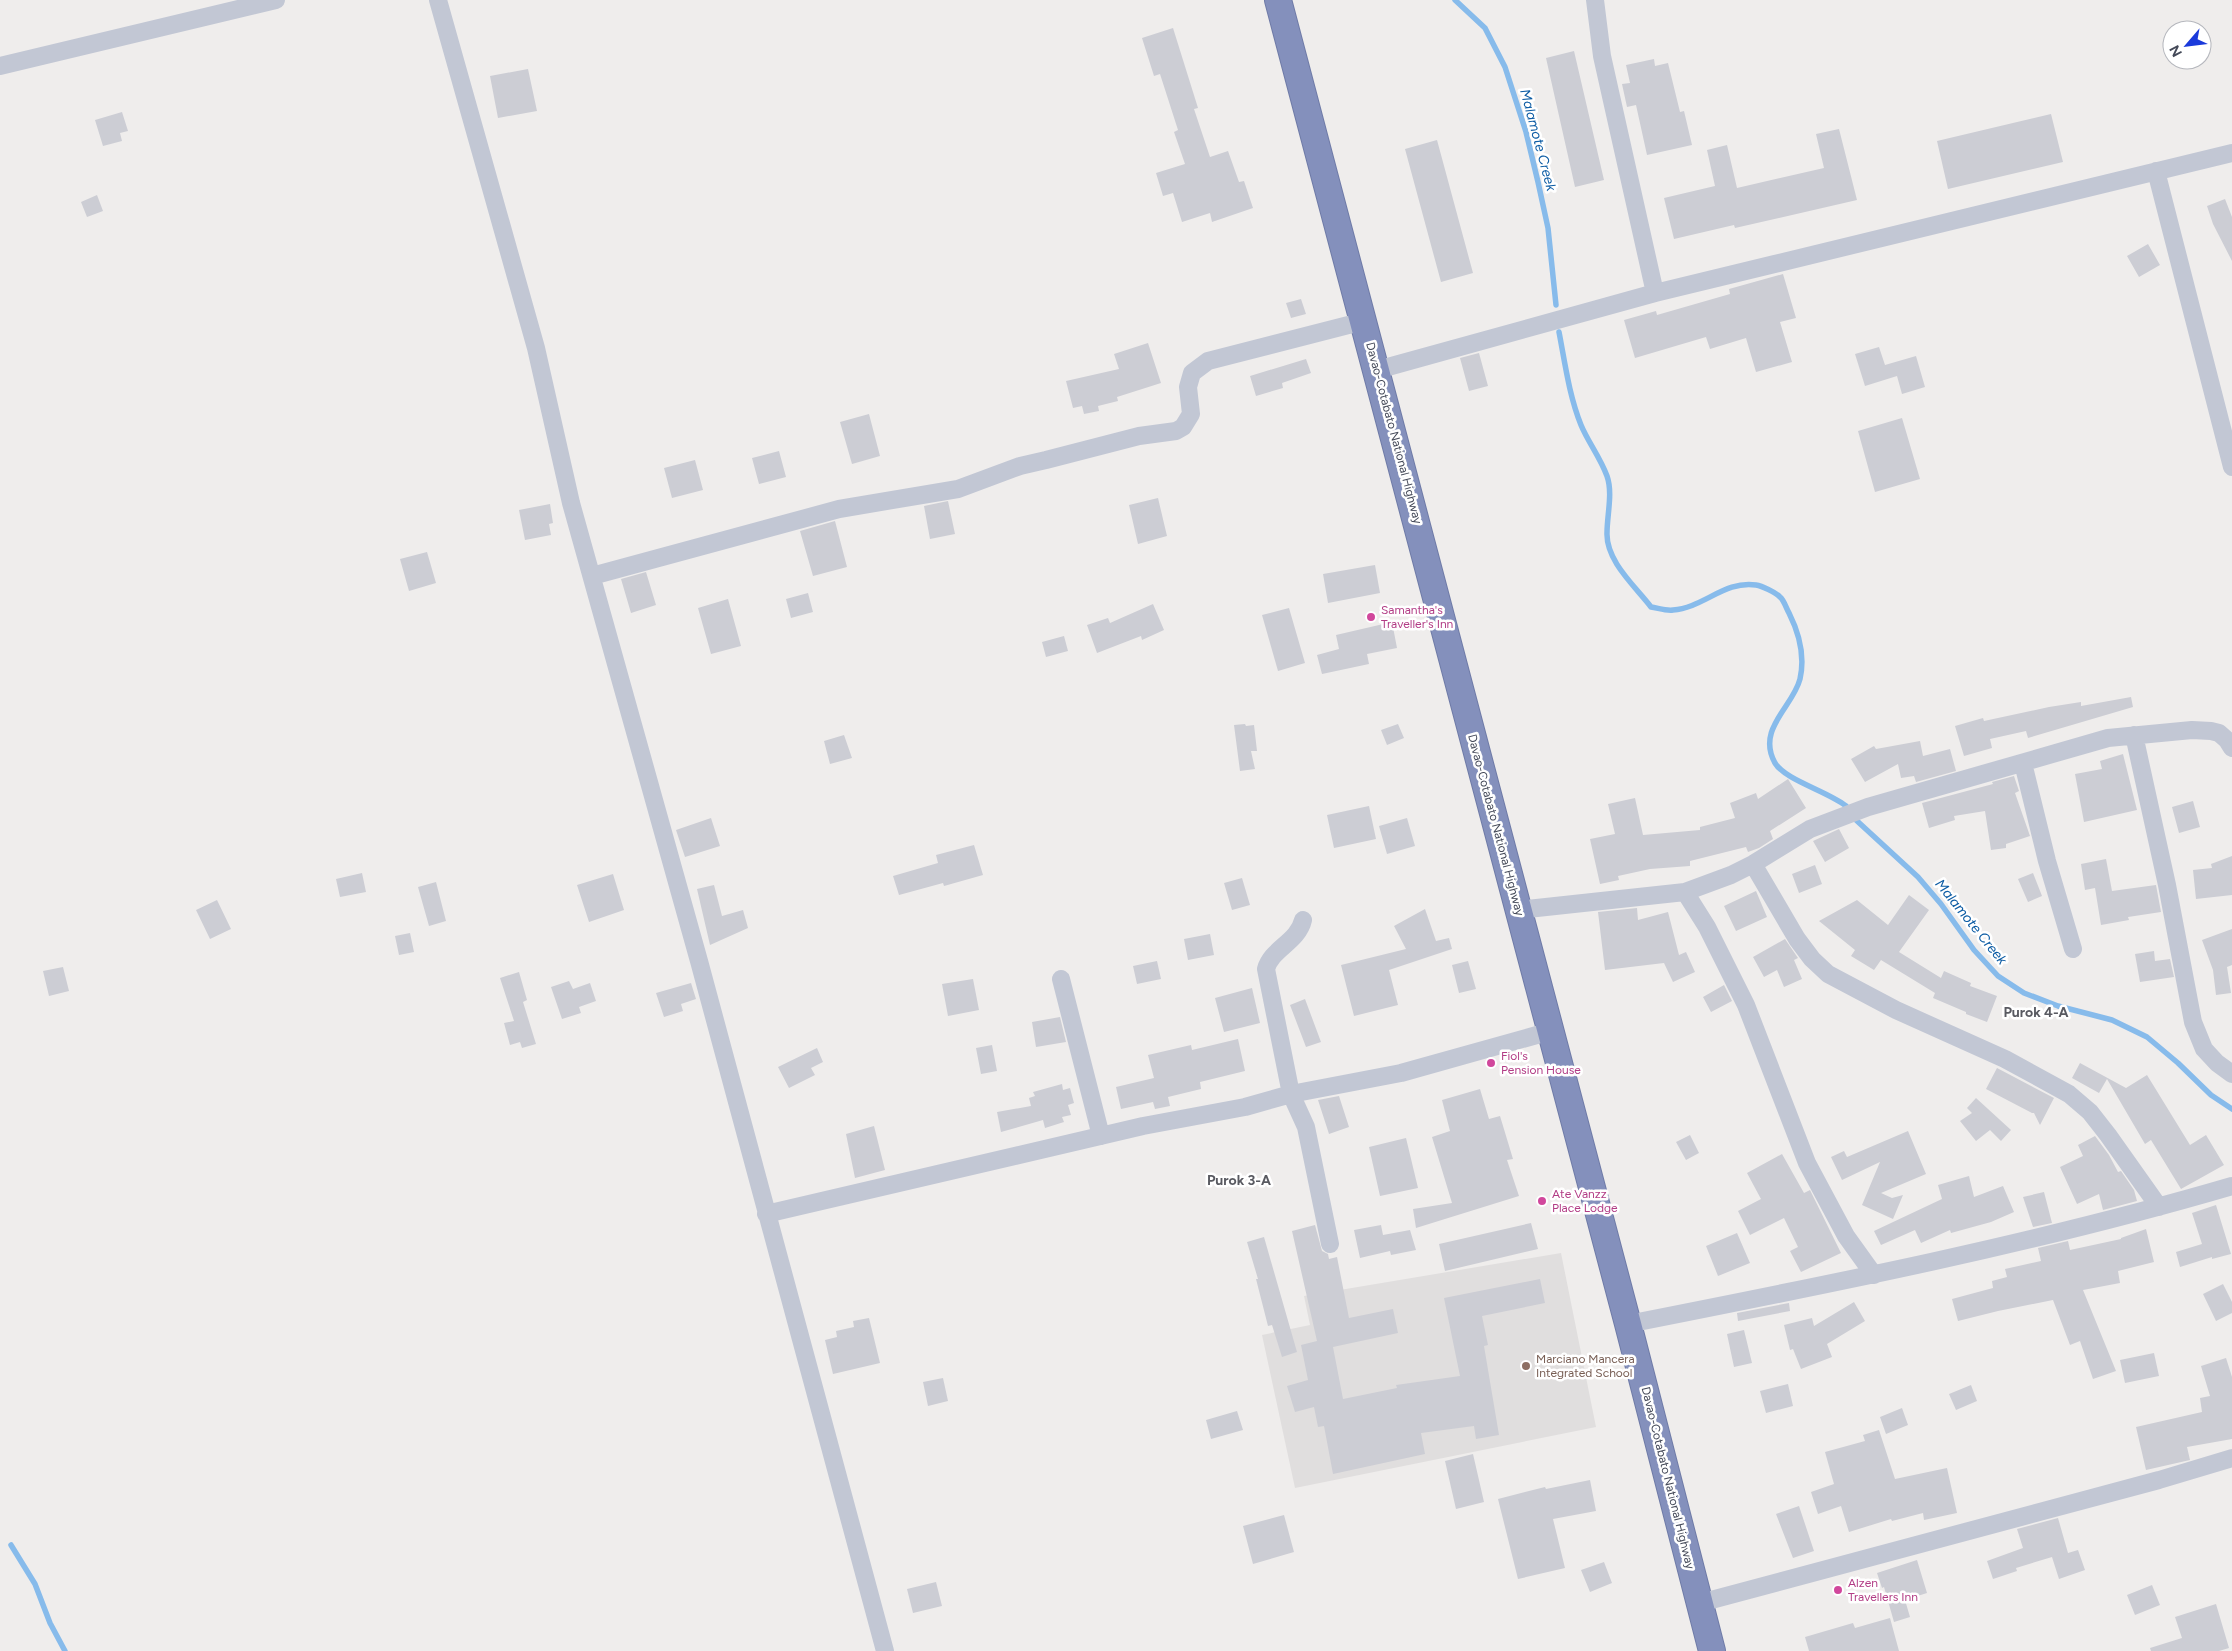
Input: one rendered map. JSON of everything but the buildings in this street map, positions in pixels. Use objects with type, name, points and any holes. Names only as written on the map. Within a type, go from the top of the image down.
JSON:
[{"type":"highway","name":"Davao-Cotabato National Highway","points":[[1278,0],[1551,1031],[1712,1651]]},
{"type":"street","points":[[0,66],[276,0]]},
{"type":"street","points":[[438,0],[536,348],[571,503],[699,961],[885,1651]]},
{"type":"street","points":[[1595,0],[1602,56],[1656,293]]},
{"type":"street","points":[[1377,370],[1656,293],[2232,153]]},
{"type":"street","points":[[2156,171],[2232,467]]},
{"type":"street","points":[[592,576],[839,509],[958,489],[1046,460],[1139,436],[1176,431],[1183,427],[1191,414],[1188,387],[1192,373],[1208,361],[1364,322]]},
{"type":"street","points":[[1518,910],[1685,892],[1731,875],[1753,864],[1810,829],[1847,815],[1890,800],[2108,738],[2192,730],[2211,731],[2227,740],[2232,748]]},
{"type":"street","points":[[2134,735],[2165,875],[2193,1022],[2204,1049],[2217,1063],[2232,1074]]},
{"type":"street","points":[[2022,763],[2059,906],[2073,949]]},
{"type":"street","points":[[1753,864],[1797,939],[1812,959],[1828,974],[1896,1010],[2005,1058],[2069,1094],[2090,1112],[2159,1207]]},
{"type":"street","points":[[1685,892],[1707,927],[1746,1005],[1807,1163],[1846,1236],[1874,1275]]},
{"type":"street","points":[[1303,920],[1297,933],[1268,962],[1266,969],[1291,1094],[1306,1127],[1330,1244]]},
{"type":"street","points":[[1061,979],[1101,1136]]},
{"type":"street","points":[[766,1214],[1101,1136],[1245,1107],[1291,1094],[1401,1073],[1551,1031]]},
{"type":"street","points":[[1628,1324],[1874,1275],[2159,1207],[2232,1186]]},
{"type":"street","points":[[1700,1603],[2150,1482],[2232,1458]]},
{"type":"shaded area","points":[[1561,1253],[1596,1427],[1295,1488],[1262,1335],[1310,1325],[1304,1296]]},
{"type":"waterway","name":"Malamote Creek","points":[[1455,0],[1485,28],[1505,67],[1526,132],[1548,228],[1556,305]]},
{"type":"waterway","name":"Malamote Creek","points":[[1559,332],[1573,402],[1584,431],[1604,469],[1609,483],[1610,497],[1607,533],[1608,543],[1616,563],[1651,607],[1665,610],[1694,605],[1724,590],[1745,585],[1762,587],[1781,598],[1793,621],[1802,662],[1800,679],[1796,689],[1773,729],[1770,739],[1770,751],[1775,763],[1788,775],[1846,806]]},
{"type":"waterway","name":"Malamote Creek","points":[[1856,820],[1918,877],[1941,904],[1974,950],[1998,976],[2024,993],[2058,1006],[2112,1020],[2147,1037],[2178,1063],[2211,1095],[2232,1109]]},
{"type":"waterway","points":[[11,1545],[35,1584],[50,1623],[65,1651]]},
{"type":"place","name":"Samantha's Traveller's Inn","points":[[1371,617]]},
{"type":"place","name":"Fiol's Pension House","points":[[1491,1063]]},
{"type":"place","name":"Ate Vanzz Place Lodge","points":[[1542,1201]]},
{"type":"place","name":"Marciano Mancera Integrated School","points":[[1526,1366]]},
{"type":"place","name":"Alzen Travellers Inn","points":[[1838,1590]]},
{"type":"district","name":"Purok 4-A","points":[[2036,1012]]},
{"type":"district","name":"Purok 3-A","points":[[1239,1180]]}]
